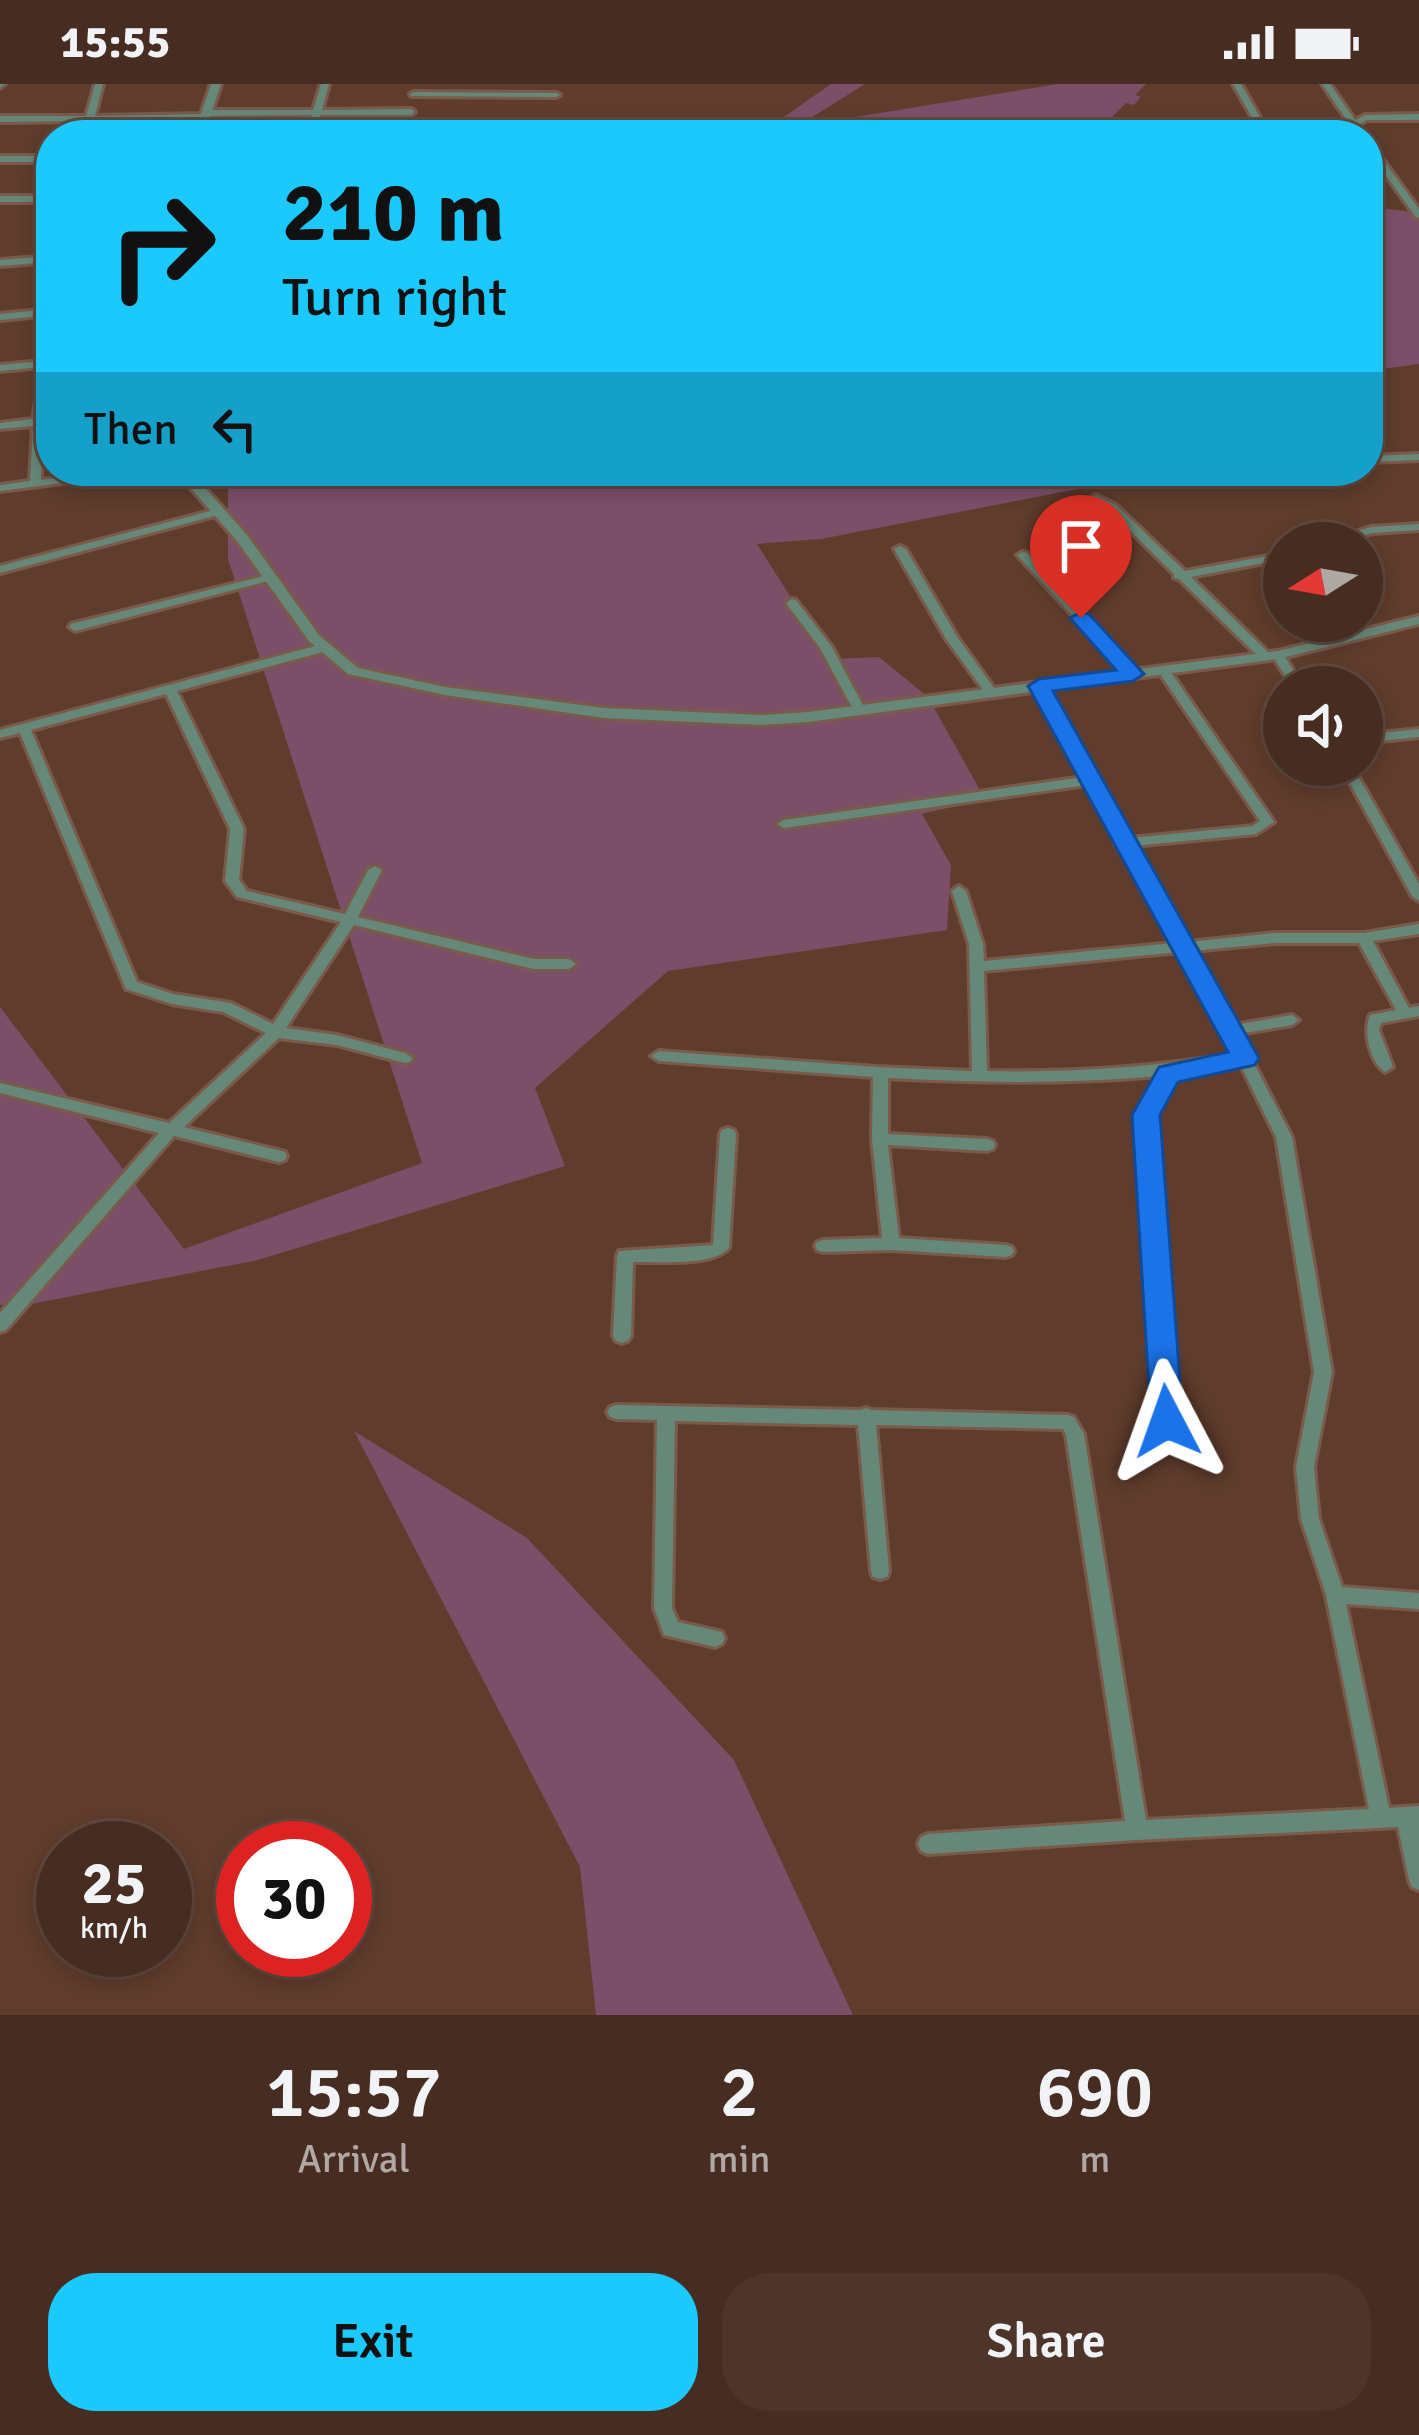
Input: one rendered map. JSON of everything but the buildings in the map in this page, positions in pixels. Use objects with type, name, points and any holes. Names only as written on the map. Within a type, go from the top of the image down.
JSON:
[{"type":"street","points":[[93,118],[99,84]]},
{"type":"street","points":[[204,120],[216,84]]},
{"type":"street","points":[[315,120],[325,84]]},
{"type":"street","points":[[1237,84],[1257,120]]},
{"type":"street","points":[[1326,84],[1351,120],[1419,117]]},
{"type":"street","points":[[410,120],[415,89],[556,95]]},
{"type":"street","points":[[0,119],[411,112]]},
{"type":"street","points":[[0,159],[36,159]]},
{"type":"street","points":[[1383,165],[1419,214]]},
{"type":"street","points":[[0,199],[36,199]]},
{"type":"street","points":[[0,263],[36,260]]},
{"type":"street","points":[[0,316],[36,313]]},
{"type":"street","points":[[0,368],[36,365]]},
{"type":"street","points":[[0,426],[36,422]]},
{"type":"street","points":[[1383,458],[1419,457]]},
{"type":"street","points":[[0,488],[35,484],[36,463]]},
{"type":"street","points":[[196,486],[272,577],[322,648],[352,671],[604,713],[761,720],[860,711],[1272,656],[1419,620]]},
{"type":"street","points":[[1096,498],[1112,507],[1178,576],[1280,666]]},
{"type":"street","points":[[0,570],[218,512]]},
{"type":"street","points":[[1383,529],[1419,527]]},
{"type":"street","points":[[900,549],[952,639],[991,692]]},
{"type":"street","points":[[1023,555],[1133,674]]},
{"type":"street","points":[[1178,576],[1263,560]]},
{"type":"street","points":[[75,627],[272,577]]},
{"type":"street","points":[[792,603],[826,647],[860,711]]},
{"type":"street","points":[[0,734],[322,648]]},
{"type":"street","points":[[1122,843],[1256,830],[1267,822],[1164,671]]},
{"type":"street","points":[[1039,686],[1284,1137],[1323,1372],[1305,1467],[1310,1519],[1335,1595],[1382,1817]]},
{"type":"street","points":[[170,689],[238,829],[232,874],[236,888],[252,897],[348,923],[534,964],[569,964]]},
{"type":"street","points":[[24,728],[131,985],[172,999],[226,1007],[276,1032],[338,1040],[405,1058]]},
{"type":"street","points":[[1383,737],[1419,733]]},
{"type":"street","points":[[784,824],[1092,780]]},
{"type":"street","points":[[1358,786],[1419,896]]},
{"type":"street","points":[[0,1325],[168,1133],[276,1032],[348,923],[375,870]]},
{"type":"street","points":[[959,891],[971,918],[980,1074]]},
{"type":"street","points":[[975,967],[1275,938],[1364,938],[1419,929]]},
{"type":"street","points":[[1364,938],[1412,1012],[1375,1019],[1372,1030],[1385,1067]]},
{"type":"street","points":[[1229,1031],[1292,1020]]},
{"type":"street","points":[[659,1056],[980,1074],[1169,1074],[1245,1058]]},
{"type":"street","points":[[880,1071],[880,1139],[891,1244]]},
{"type":"street","points":[[1167,1421],[1146,1115],[1169,1074]]},
{"type":"street","points":[[0,1088],[168,1133],[279,1156]]},
{"type":"street","points":[[622,1336],[625,1256],[721,1248],[728,1134]]},
{"type":"street","points":[[880,1139],[987,1144]]},
{"type":"street","points":[[823,1246],[891,1244],[1006,1251]]},
{"type":"street","points":[[616,1412],[1068,1422],[1075,1434],[1137,1830]]},
{"type":"street","points":[[666,1413],[663,1608],[671,1629],[715,1639]]},
{"type":"street","points":[[866,1415],[880,1570]]},
{"type":"street","points":[[1335,1595],[1419,1601]]},
{"type":"street","points":[[928,1844],[1413,1816],[1419,1880]]},
{"type":"shaded area","points":[[831,84],[865,84],[808,120],[779,120]]},
{"type":"shaded area","points":[[1058,84],[1146,84],[1135,95],[1141,97],[1134,105],[1126,103],[1109,120],[848,120]]},
{"type":"shaded area","points":[[1383,208],[1419,213],[1419,364],[1383,369]]},
{"type":"shaded area","points":[[228,486],[1093,486],[821,539],[757,544],[830,659],[879,657],[928,697],[985,799],[922,814],[951,865],[947,930],[668,971],[535,1088],[565,1166],[258,1260],[31,1304],[0,1305],[0,1007],[184,1249],[422,1163],[228,559]]},
{"type":"shaded area","points":[[354,1431],[527,1538],[734,1760],[853,2015],[596,2015],[580,1867]]},
{"type":"route","points":[[1081,618],[1133,674],[1039,686],[1245,1058],[1169,1074],[1146,1115],[1167,1421]]}]
